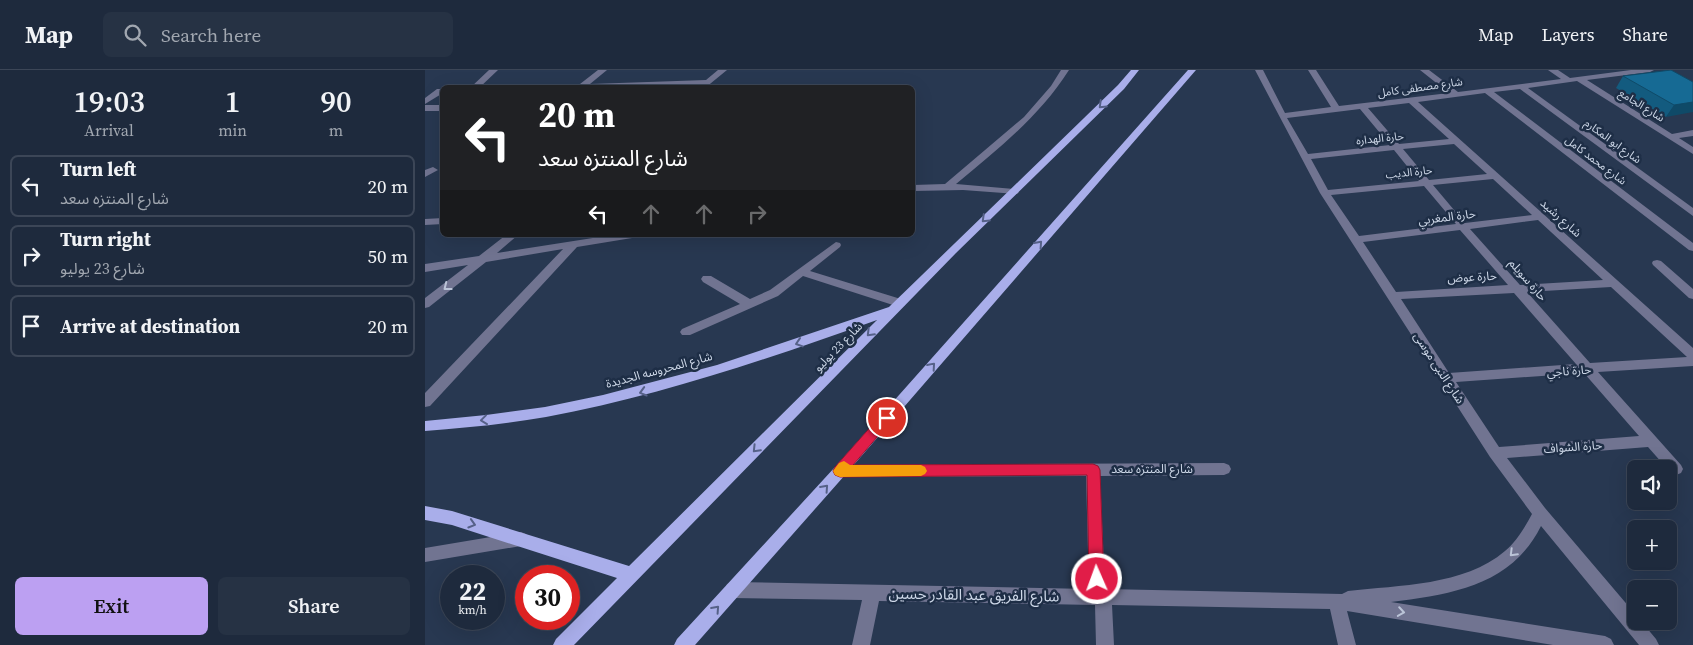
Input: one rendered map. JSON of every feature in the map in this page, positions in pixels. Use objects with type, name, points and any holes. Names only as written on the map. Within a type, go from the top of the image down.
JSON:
[{"type":"main road","name":"شارع 23 يوليو","points":[[562,645],[897,306],[1121,87],[1135,70]]},
{"type":"main road","points":[[683,645],[840,471],[1192,70]]},
{"type":"main road","name":"شارع المحروسه الجديدة","points":[[425,426],[543,413],[637,394],[780,350],[897,306]]},
{"type":"main road","points":[[425,513],[452,518],[633,575]]},
{"type":"street","points":[[476,85],[494,70]]},
{"type":"street","points":[[584,85],[603,70]]},
{"type":"street","points":[[704,85],[723,70]]},
{"type":"street","points":[[949,186],[1030,118],[1045,101],[1065,70]]},
{"type":"street","name":"شارع النبى موسى","points":[[1259,70],[1325,193],[1495,453],[1540,513],[1650,645]]},
{"type":"street","points":[[1312,70],[1337,110]]},
{"type":"street","points":[[1424,70],[1456,94]]},
{"type":"street","points":[[1552,70],[1569,80]]},
{"type":"street","name":"شارع مصطفى كامل","points":[[1282,116],[1650,70]]},
{"type":"street","name":"شارع الجامع","points":[[1579,79],[1693,151]]},
{"type":"street","name":"شارع ابو المكارم","points":[[1521,86],[1693,213]]},
{"type":"street","name":"شارع محمد كامل","points":[[1486,90],[1693,248]]},
{"type":"street","points":[[425,92],[440,91]]},
{"type":"street","points":[[425,102],[440,92]]},
{"type":"street","name":"شارع رشيد","points":[[1411,100],[1614,283],[1687,342],[1693,354]]},
{"type":"street","name":"حارة سويلم","points":[[1363,107],[1464,228],[1668,460]]},
{"type":"street","points":[[425,108],[440,108]]},
{"type":"street","points":[[1671,137],[1693,133]]},
{"type":"street","name":"حارة الهداره","points":[[1304,157],[1457,141]]},
{"type":"street","name":"حارة الديب","points":[[1325,193],[1495,176]]},
{"type":"street","points":[[915,188],[982,186],[1014,192]]},
{"type":"street","name":"حارة المغربي","points":[[1355,240],[1541,217]]},
{"type":"street","points":[[425,222],[440,221]]},
{"type":"street","points":[[425,304],[510,237]]},
{"type":"street","points":[[425,268],[622,237]]},
{"type":"street","points":[[686,332],[774,293],[836,245]]},
{"type":"street","points":[[425,402],[572,246]]},
{"type":"street","points":[[1657,264],[1693,294]]},
{"type":"street","points":[[802,272],[897,306]]},
{"type":"street","points":[[707,279],[749,304]]},
{"type":"street","name":"حارة عوض","points":[[1392,296],[1614,283]]},
{"type":"street","name":"حارة ناجي","points":[[1445,378],[1589,370],[1693,361]]},
{"type":"street","name":"حارة الشواف","points":[[1495,453],[1652,441]]},
{"type":"street","name":"شارع المنتزه سعد","points":[[840,471],[1224,469]]},
{"type":"street","points":[[1093,470],[1100,597],[1105,645]]},
{"type":"street","name":"شارع الفريق عبد القادر حسين","points":[[1336,601],[1452,584],[1484,574],[1509,557],[1528,536],[1540,513]]},
{"type":"street","points":[[425,555],[521,539]]},
{"type":"street","name":"شارع الفريق عبد القادر حسين","points":[[733,590],[1336,601],[1605,645]]},
{"type":"street","points":[[861,645],[872,593]]},
{"type":"street","points":[[1336,601],[1347,645]]},
{"type":"building","points":[[1671,70],[1693,82],[1693,102],[1674,105],[1623,76]]},
{"type":"slow traffic","points":[[844,467],[840,471],[921,471]]},
{"type":"route","points":[[887,418],[840,471],[1093,470],[1097,579]]}]
